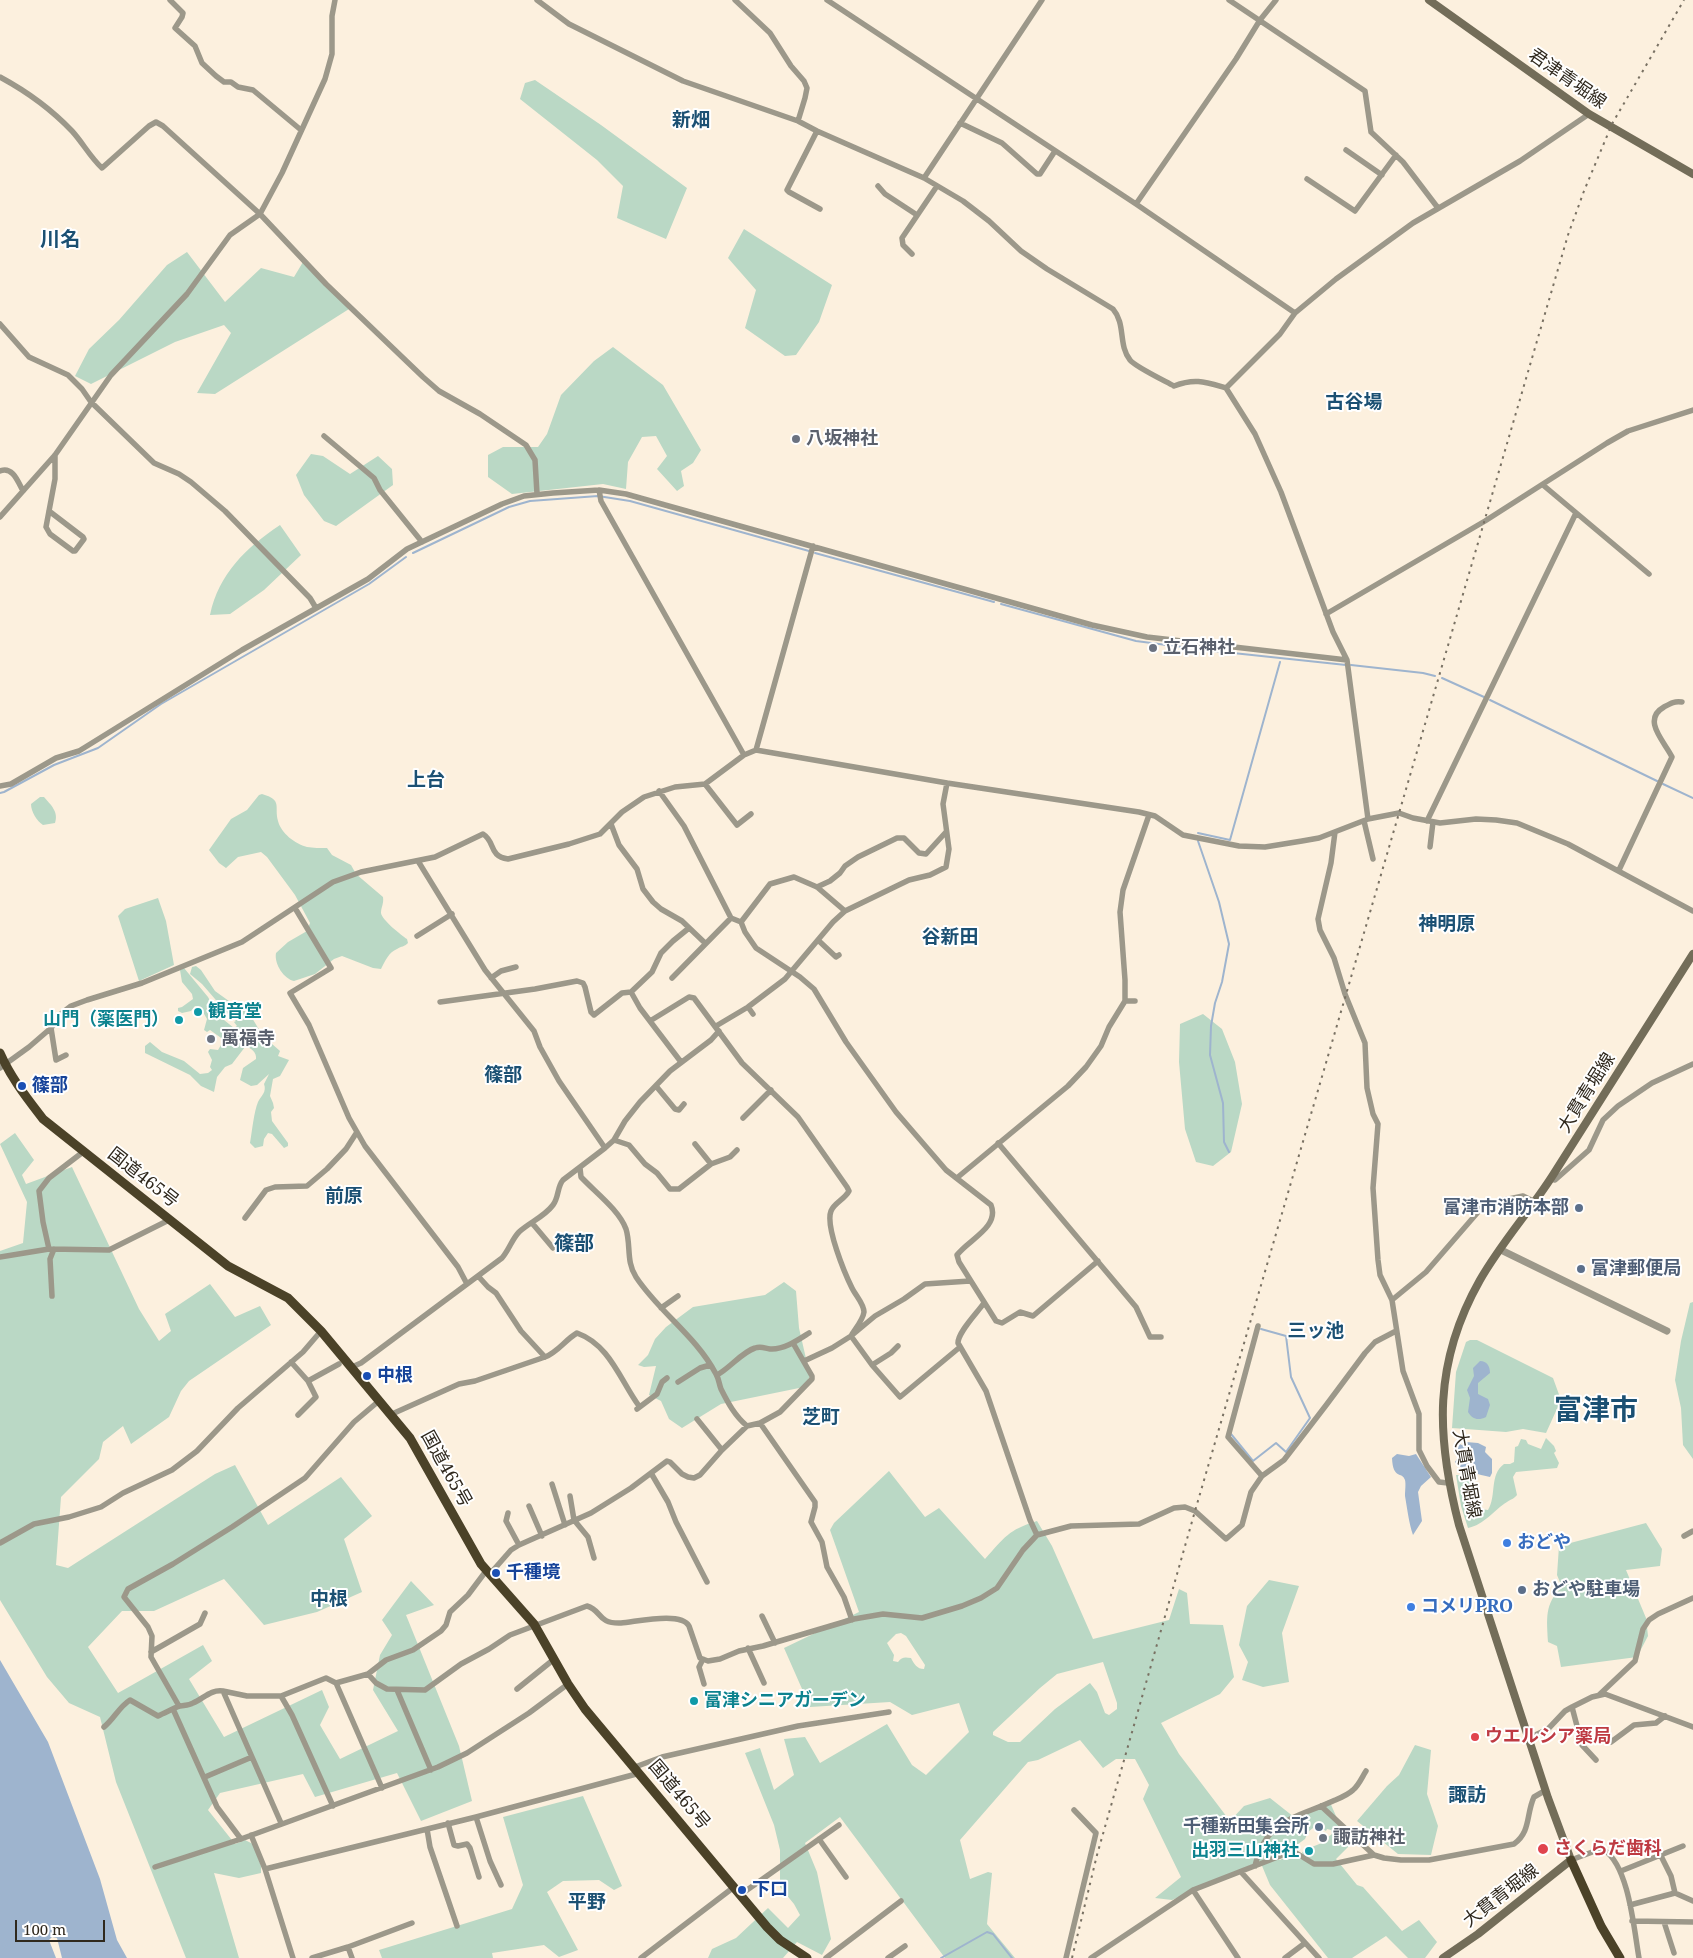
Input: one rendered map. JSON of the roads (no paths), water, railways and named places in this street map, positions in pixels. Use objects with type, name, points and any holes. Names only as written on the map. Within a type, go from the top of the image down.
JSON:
[{"type":"highway","name":"国道465号","points":[[0,1053],[2,1067],[43,1119],[228,1266],[288,1298],[321,1331],[392,1414],[410,1438],[464,1536],[488,1573],[534,1624],[568,1684],[585,1709],[774,1934],[807,1958]]},
{"type":"highway","points":[[1571,1860],[1601,1926],[1620,1958]]},
{"type":"main road","name":"君津青堀線","points":[[1429,0],[1589,114],[1693,174]]},
{"type":"main road","name":"大貫青堀線","points":[[1446,1957],[1571,1860],[1459,1526],[1448,1483],[1443,1450],[1442,1405],[1448,1361],[1468,1302],[1481,1279],[1550,1179],[1693,954]]},
{"type":"street","points":[[170,0],[183,13],[175,28],[195,46],[202,63],[224,82],[231,82],[246,90],[253,90],[301,130]]},
{"type":"street","points":[[0,517],[55,455],[91,402],[128,356],[187,294],[230,235],[260,214],[282,173],[325,79],[332,54],[332,16],[335,0]]},
{"type":"street","points":[[537,0],[570,24],[683,81],[798,121],[924,178],[963,201],[989,220],[1032,259],[1113,309],[1119,315],[1124,347],[1130,361],[1174,386],[1187,381],[1200,380],[1226,388],[1254,434],[1281,492],[1333,632],[1348,660],[1366,820],[1373,859]]},
{"type":"street","points":[[735,0],[770,34],[791,66],[804,81],[807,88],[798,121]]},
{"type":"street","points":[[827,0],[1136,204],[1296,313]]},
{"type":"street","points":[[924,178],[1042,0]]},
{"type":"street","points":[[1229,0],[1365,91],[1371,132],[1403,162],[1438,208]]},
{"type":"street","points":[[1136,204],[1236,60],[1260,20],[1276,0]]},
{"type":"street","points":[[0,77],[16,85],[52,113],[72,131],[102,168],[149,126],[156,122],[163,126],[260,214],[326,284],[423,377],[439,391],[480,414],[526,445],[535,460],[537,494]]},
{"type":"street","points":[[1226,388],[1280,334],[1296,313],[1336,279],[1413,223],[1520,161],[1589,114]]},
{"type":"street","points":[[960,123],[1002,144],[1037,174],[1040,174],[1055,151]]},
{"type":"street","points":[[817,131],[787,190],[820,209]]},
{"type":"street","points":[[1346,150],[1382,175]]},
{"type":"street","points":[[1307,179],[1353,211],[1358,209],[1396,155]]},
{"type":"street","points":[[878,186],[885,194],[917,215]]},
{"type":"street","points":[[912,254],[903,245],[902,238],[937,186]]},
{"type":"street","points":[[0,324],[29,357],[68,375],[82,389],[91,402],[154,464],[179,474],[225,511],[310,598],[316,608]]},
{"type":"street","points":[[1326,614],[1543,485],[1628,431],[1693,410]]},
{"type":"street","points":[[324,436],[374,478],[380,490],[422,542]]},
{"type":"street","points":[[49,511],[84,539],[75,551],[50,534],[46,527],[49,511],[55,479],[55,455]]},
{"type":"street","points":[[0,471],[6,469],[11,471],[23,491]]},
{"type":"street","points":[[1543,485],[1650,574]]},
{"type":"street","points":[[0,786],[11,784],[56,758],[79,751],[242,650],[368,579],[407,549],[502,504],[537,494],[626,494],[1092,625],[1147,637],[1348,660]]},
{"type":"street","points":[[600,494],[744,756]]},
{"type":"street","points":[[1430,847],[1430,822],[1576,513]]},
{"type":"street","points":[[756,750],[813,546]]},
{"type":"street","points":[[1619,870],[1672,757],[1656,728],[1654,716],[1657,710],[1674,701],[1682,702]]},
{"type":"street","points":[[2,1067],[29,1048],[71,1006],[142,983],[225,950],[255,935],[333,882],[360,872],[418,861],[449,851],[483,834],[488,837],[495,854],[500,858],[508,859],[588,838],[604,831],[628,807],[644,797],[675,787],[705,784],[744,756],[756,750],[946,783],[1080,802],[1150,815],[1183,836],[1239,846],[1265,847],[1319,838],[1366,820],[1399,813],[1430,822],[1448,823],[1496,820],[1517,823],[1568,844],[1693,910]]},
{"type":"street","points":[[352,1367],[367,1358],[502,1258],[518,1234],[548,1211],[557,1198],[559,1184],[614,1140],[625,1121],[656,1086],[681,1062],[711,1040],[718,1028],[777,986],[845,911],[909,880],[930,875],[946,867],[949,849],[943,804],[946,783]]},
{"type":"street","points":[[705,784],[737,825],[751,814]]},
{"type":"street","points":[[659,791],[684,826],[729,915],[740,922],[756,948],[790,970],[814,989],[846,1042],[892,1106],[946,1170],[958,1177],[991,1205],[993,1217],[981,1233],[962,1248],[957,1255],[970,1281],[996,1321],[1002,1323],[1020,1312],[1033,1316],[1098,1261]]},
{"type":"street","points":[[958,1177],[1068,1086],[1101,1046],[1109,1027],[1125,1001],[1120,912],[1123,890],[1150,815]]},
{"type":"street","points":[[611,824],[619,845],[637,869],[641,884],[648,895],[661,909],[690,928],[705,943]]},
{"type":"street","points":[[817,887],[830,881],[845,866],[858,857],[897,838],[904,838],[919,852],[926,854],[946,832]]},
{"type":"street","points":[[1335,832],[1331,863],[1318,919],[1320,930],[1334,958],[1345,994],[1365,1043],[1368,1088],[1373,1114],[1378,1124],[1373,1188],[1378,1260],[1380,1275],[1392,1300],[1403,1371],[1419,1414],[1419,1450],[1438,1482],[1448,1483]]},
{"type":"street","points":[[418,861],[491,978],[534,1031],[540,1047],[559,1081],[605,1148]]},
{"type":"street","points":[[740,922],[770,884],[794,877],[817,887],[845,911]]},
{"type":"street","points":[[296,908],[331,968],[290,993],[309,1025],[349,1118],[365,1146],[458,1267],[467,1284]]},
{"type":"street","points":[[417,936],[452,914]]},
{"type":"street","points":[[721,915],[729,915]]},
{"type":"street","points":[[672,978],[729,915]]},
{"type":"street","points":[[440,1002],[580,981],[585,987],[591,1012],[594,1015],[622,993],[631,992],[652,972],[662,954],[673,940],[690,928]]},
{"type":"street","points":[[819,941],[833,955],[839,955]]},
{"type":"street","points":[[491,978],[501,971],[516,968]]},
{"type":"street","points":[[631,992],[632,996],[681,1062]]},
{"type":"street","points":[[650,1021],[691,996],[718,1028],[742,1063],[798,1117],[849,1192],[831,1211],[830,1222],[850,1286],[864,1310],[864,1315],[852,1336]]},
{"type":"street","points":[[1125,1001],[1135,1001]]},
{"type":"street","points":[[748,1007],[753,1014]]},
{"type":"street","points":[[51,1028],[56,1060],[66,1055]]},
{"type":"street","points":[[1550,1179],[1556,1180],[1589,1150],[1603,1120],[1618,1106],[1652,1084],[1693,1064]]},
{"type":"street","points":[[656,1086],[674,1109],[678,1110],[684,1104]]},
{"type":"street","points":[[743,1118],[771,1090]]},
{"type":"street","points":[[245,1218],[266,1190],[275,1186],[307,1186],[346,1149],[357,1132]]},
{"type":"street","points":[[614,1140],[629,1145],[645,1164],[657,1173],[672,1189],[679,1189],[711,1164],[730,1157],[736,1150]]},
{"type":"street","points":[[998,1143],[1136,1307],[1150,1337],[1161,1336]]},
{"type":"street","points":[[695,1144],[711,1164]]},
{"type":"street","points":[[52,1296],[50,1260],[52,1249],[43,1222],[39,1191],[49,1178],[83,1152]]},
{"type":"street","points":[[580,1168],[581,1177],[620,1218],[626,1230],[629,1258],[635,1275],[651,1298],[688,1334],[717,1374],[738,1419],[747,1426]]},
{"type":"street","points":[[1392,1300],[1426,1272],[1484,1204],[1523,1196],[1534,1202]]},
{"type":"street","points":[[0,1257],[52,1249],[109,1250],[169,1220]]},
{"type":"street","points":[[532,1223],[553,1248]]},
{"type":"street","points":[[1501,1250],[1667,1331]]},
{"type":"street","points":[[478,1276],[496,1293],[521,1331],[546,1357]]},
{"type":"street","points":[[804,1361],[852,1336],[875,1316],[904,1300],[925,1284],[970,1281]]},
{"type":"street","points":[[661,1308],[678,1296]]},
{"type":"street","points":[[984,1303],[958,1340],[960,1347],[986,1391],[1030,1520],[1038,1536]]},
{"type":"street","points":[[1258,1326],[1228,1437],[1262,1476]]},
{"type":"street","points":[[0,1544],[34,1524],[101,1507],[124,1493],[172,1470],[197,1451],[238,1408],[303,1352],[321,1331]]},
{"type":"street","points":[[368,1674],[376,1683],[387,1689],[425,1690],[461,1664],[510,1635],[534,1624],[587,1606],[595,1609],[602,1620],[609,1622],[619,1623],[659,1619],[682,1620],[687,1623],[698,1654],[708,1661],[720,1660],[748,1648],[775,1643],[852,1620],[883,1614],[922,1618],[981,1598],[996,1588],[1023,1550],[1038,1536],[1071,1526],[1139,1524],[1174,1508],[1185,1507],[1195,1511],[1226,1539],[1242,1525],[1251,1492],[1262,1476],[1284,1460],[1364,1353],[1376,1342],[1396,1331]]},
{"type":"street","points":[[392,1414],[459,1384],[475,1381],[546,1357],[577,1333],[595,1343],[612,1361],[638,1407],[657,1394],[662,1382],[667,1378]]},
{"type":"street","points":[[717,1374],[726,1370],[752,1349],[762,1347],[777,1348],[793,1343],[809,1333]]},
{"type":"street","points":[[852,1336],[872,1365],[900,1397],[960,1347]]},
{"type":"street","points":[[336,1683],[368,1674],[386,1660],[413,1650],[441,1631],[446,1625],[450,1612],[511,1550],[519,1545],[591,1513],[623,1493],[667,1461],[682,1474],[694,1478],[700,1475],[747,1426],[760,1423],[780,1412],[812,1379],[793,1343]]},
{"type":"street","points":[[872,1365],[891,1353],[898,1346]]},
{"type":"street","points":[[290,1362],[308,1381],[316,1399],[298,1415]]},
{"type":"street","points":[[308,1381],[340,1364]]},
{"type":"street","points":[[678,1382],[700,1368],[710,1365]]},
{"type":"street","points":[[241,1839],[222,1815],[176,1708],[151,1657],[152,1636],[148,1627],[124,1597],[128,1589],[173,1564],[305,1478],[354,1422],[380,1400]]},
{"type":"street","points":[[697,1418],[722,1450]]},
{"type":"street","points":[[760,1423],[815,1502],[811,1522],[822,1542],[827,1567],[844,1597],[852,1620]]},
{"type":"street","points":[[651,1473],[668,1502],[676,1522],[707,1582]]},
{"type":"street","points":[[552,1484],[565,1525]]},
{"type":"street","points":[[570,1496],[574,1520],[588,1537],[594,1558]]},
{"type":"street","points":[[529,1506],[542,1536]]},
{"type":"street","points":[[508,1513],[506,1521],[519,1545]]},
{"type":"street","points":[[1684,1536],[1693,1531]]},
{"type":"street","points":[[1599,1695],[1635,1660],[1643,1629],[1649,1620],[1693,1598]]},
{"type":"street","points":[[151,1652],[200,1624],[205,1613]]},
{"type":"street","points":[[762,1616],[775,1643]]},
{"type":"street","points":[[748,1648],[764,1683]]},
{"type":"street","points":[[703,1659],[699,1667],[704,1684]]},
{"type":"street","points":[[517,1689],[554,1660]]},
{"type":"street","points":[[104,1727],[124,1704],[130,1700],[158,1716],[194,1703],[218,1690],[247,1696],[281,1696],[326,1678],[336,1683],[382,1788]]},
{"type":"street","points":[[155,1867],[241,1839],[431,1770],[467,1753],[529,1713],[568,1684]]},
{"type":"street","points":[[397,1690],[431,1770]]},
{"type":"street","points":[[223,1692],[281,1824]]},
{"type":"street","points":[[1529,1738],[1548,1729],[1565,1711],[1605,1694],[1693,1727]]},
{"type":"street","points":[[281,1696],[292,1715],[333,1806]]},
{"type":"street","points":[[1572,1707],[1582,1745],[1596,1760]]},
{"type":"street","points":[[266,1869],[476,1817],[637,1770],[662,1757],[798,1726],[889,1712]]},
{"type":"street","points":[[1611,1742],[1634,1725],[1656,1723],[1665,1716]]},
{"type":"street","points":[[205,1777],[252,1757]]},
{"type":"street","points":[[1256,1866],[1262,1849],[1276,1826],[1354,1789],[1366,1770]]},
{"type":"street","points":[[1321,1806],[1374,1854],[1384,1858],[1401,1860],[1429,1860],[1514,1844],[1522,1839],[1526,1830],[1534,1797],[1546,1790]]},
{"type":"street","points":[[1066,1958],[1096,1833],[1074,1810]]},
{"type":"street","points":[[476,1817],[490,1861],[501,1885]]},
{"type":"street","points":[[448,1824],[454,1845],[467,1844],[470,1848],[479,1876]]},
{"type":"street","points":[[740,1895],[839,1825]]},
{"type":"street","points":[[427,1828],[430,1847],[457,1926]]},
{"type":"street","points":[[251,1835],[266,1869],[293,1958]]},
{"type":"street","points":[[819,1839],[846,1877]]},
{"type":"street","points":[[1621,1871],[1683,1846]]},
{"type":"street","points":[[1571,1860],[1604,1850],[1621,1871],[1630,1906],[1639,1958]]},
{"type":"street","points":[[1092,1958],[1193,1890],[1293,1851],[1314,1864],[1333,1864],[1374,1854]]},
{"type":"street","points":[[1661,1856],[1671,1876],[1675,1893]]},
{"type":"street","points":[[1241,1872],[1319,1958]]},
{"type":"street","points":[[641,1958],[734,1887]]},
{"type":"street","points":[[1193,1890],[1238,1958]]},
{"type":"street","points":[[1630,1906],[1675,1893],[1693,1901]]},
{"type":"street","points":[[826,1958],[901,1901]]},
{"type":"street","points":[[1632,1921],[1693,1922]]},
{"type":"street","points":[[1664,1922],[1674,1953]]},
{"type":"street","points":[[312,1958],[348,1947],[412,1923]]},
{"type":"street","points":[[1285,1958],[1305,1943]]},
{"type":"street","points":[[888,1958],[905,1946]]},
{"type":"street","points":[[348,1947],[352,1958]]},
{"type":"water","points":[[1480,1361],[1488,1364],[1490,1373],[1478,1383],[1478,1394],[1488,1399],[1490,1405],[1486,1417],[1478,1419],[1473,1418],[1468,1412],[1470,1398],[1467,1390],[1474,1376],[1473,1368]]},
{"type":"water","points":[[1466,1442],[1478,1443],[1486,1447],[1485,1452],[1492,1459],[1492,1473],[1490,1477],[1466,1470],[1455,1462],[1461,1452],[1457,1448],[1457,1443],[1462,1445]]},
{"type":"water","points":[[1397,1454],[1409,1456],[1416,1454],[1431,1477],[1421,1486],[1418,1492],[1422,1521],[1413,1535],[1405,1496],[1405,1480],[1404,1477],[1396,1472],[1393,1465],[1392,1458]]},
{"type":"water","points":[[0,1660],[48,1742],[100,1879],[117,1940],[127,1958],[0,1958]]},
{"type":"waterway","points":[[413,553],[509,507],[530,501],[598,496],[630,501],[809,551]]},
{"type":"waterway","points":[[815,553],[994,602]]},
{"type":"waterway","points":[[0,793],[54,765],[98,748],[161,704],[369,584],[406,557]]},
{"type":"waterway","points":[[1001,604],[1136,641],[1182,647]]},
{"type":"waterway","points":[[1186,648],[1346,665]]},
{"type":"waterway","points":[[1198,833],[1230,840],[1280,662]]},
{"type":"waterway","points":[[1351,665],[1435,676]]},
{"type":"waterway","points":[[1442,678],[1484,697]]},
{"type":"waterway","points":[[1490,700],[1657,781]]},
{"type":"waterway","points":[[1663,784],[1693,798]]},
{"type":"waterway","points":[[1198,841],[1219,902],[1229,944],[1211,1026],[1210,1055],[1223,1103],[1224,1142],[1229,1152]]},
{"type":"waterway","points":[[1231,1434],[1253,1461],[1276,1443],[1286,1452],[1310,1418],[1291,1377],[1286,1336],[1261,1329]]},
{"type":"waterway","points":[[941,1958],[987,1932],[993,1934],[1012,1958]]},
{"type":"railway","points":[[1072,1958],[1097,1855],[1195,1511],[1568,235],[1612,124],[1684,0]]},
{"type":"place","name":"八坂神社","points":[[796,439]]},
{"type":"place","name":"立石神社","points":[[1153,648]]},
{"type":"place","name":"観音堂","points":[[198,1012]]},
{"type":"place","name":"山門（薬医門）","points":[[179,1020]]},
{"type":"place","name":"萬福寺","points":[[211,1039]]},
{"type":"place","name":"篠部","points":[[22,1086]]},
{"type":"place","name":"富津市消防本部","points":[[1579,1208]]},
{"type":"place","name":"富津郵便局","points":[[1581,1269]]},
{"type":"place","name":"中根","points":[[367,1376]]},
{"type":"place","name":"おどや","points":[[1507,1543]]},
{"type":"place","name":"千種境","points":[[496,1573]]},
{"type":"place","name":"おどや駐車場","points":[[1522,1590]]},
{"type":"place","name":"コメリPRO","points":[[1411,1607]]},
{"type":"place","name":"富津シニアガーデン","points":[[694,1701]]},
{"type":"place","name":"ウエルシア薬局","points":[[1475,1737]]},
{"type":"place","name":"千種新田集会所","points":[[1319,1827]]},
{"type":"place","name":"諏訪神社","points":[[1323,1838]]},
{"type":"place","name":"さくらだ歯科","points":[[1543,1849]]},
{"type":"place","name":"出羽三山神社","points":[[1309,1851]]},
{"type":"place","name":"下口","points":[[742,1890]]},
{"type":"district","name":"新畑","points":[[691,121]]},
{"type":"district","name":"川名","points":[[60,240]]},
{"type":"district","name":"古谷場","points":[[1354,403]]},
{"type":"district","name":"上台","points":[[426,781]]},
{"type":"district","name":"神明原","points":[[1447,925]]},
{"type":"district","name":"谷新田","points":[[950,938]]},
{"type":"district","name":"篠部","points":[[503,1076]]},
{"type":"district","name":"前原","points":[[344,1197]]},
{"type":"district","name":"篠部","points":[[574,1244]]},
{"type":"district","name":"三ッ池","points":[[1316,1332]]},
{"type":"district","name":"富津市","points":[[1596,1411]]},
{"type":"district","name":"芝町","points":[[821,1418]]},
{"type":"district","name":"中根","points":[[329,1600]]},
{"type":"district","name":"諏訪","points":[[1467,1796]]},
{"type":"district","name":"平野","points":[[587,1903]]}]
